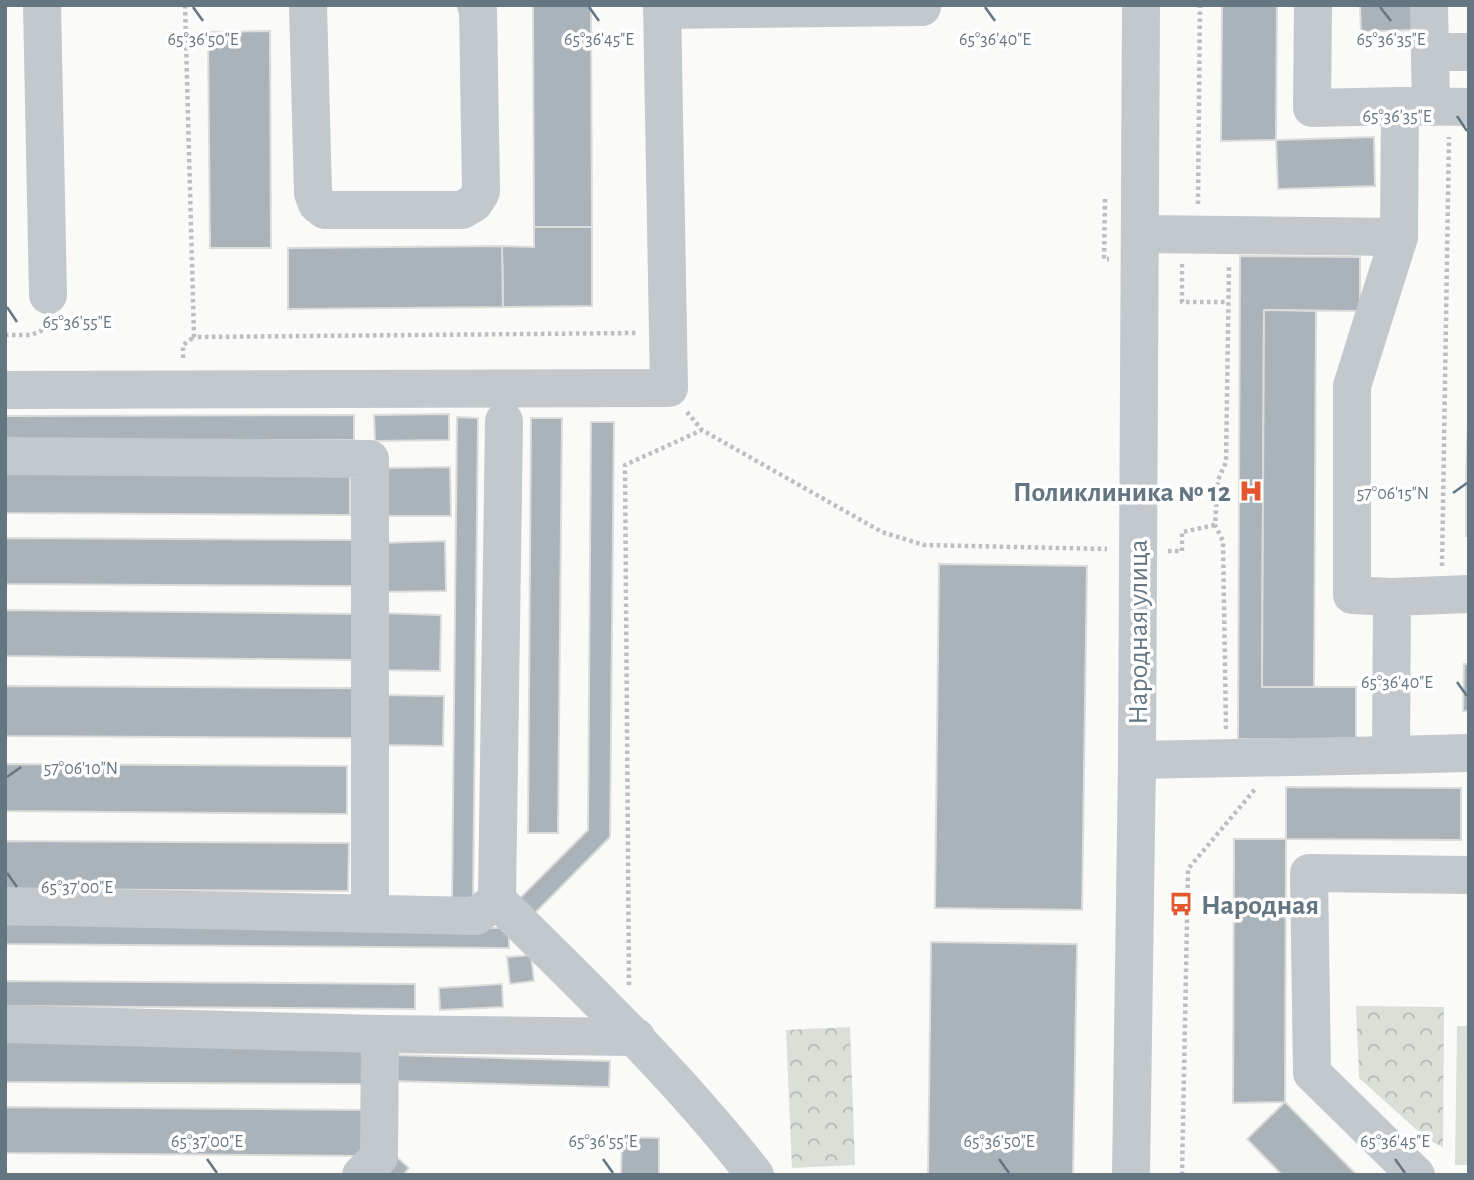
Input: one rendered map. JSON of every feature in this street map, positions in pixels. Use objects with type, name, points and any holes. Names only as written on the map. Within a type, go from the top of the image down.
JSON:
[{"type":"street","points":[[42,5],[48,295]]},
{"type":"street","points":[[308,5],[313,193],[317,204],[325,210],[463,210],[474,203],[481,192],[476,5]]},
{"type":"street","name":"Народная улица","points":[[1130,1175],[1137,760],[1141,5]]},
{"type":"street","points":[[1313,5],[1312,108],[1437,114]]},
{"type":"street","points":[[1429,5],[1430,52],[1437,114],[1352,386],[1352,594],[1392,597],[1469,594]]},
{"type":"street","points":[[5,390],[668,388],[662,7],[922,7]]},
{"type":"street","points":[[1430,52],[1469,52]]},
{"type":"street","points":[[1140,234],[1399,237]]},
{"type":"street","points":[[504,421],[497,900],[636,1037],[711,1119],[755,1175]]},
{"type":"street","points":[[5,456],[370,458],[370,914]]},
{"type":"street","points":[[1391,755],[1392,597]]},
{"type":"street","points":[[1137,760],[1469,753]]},
{"type":"street","points":[[1416,1175],[1311,1073],[1309,873],[1469,875]]},
{"type":"street","points":[[5,906],[475,916],[497,900]]},
{"type":"street","points":[[5,1024],[380,1034],[636,1037]]},
{"type":"street","points":[[361,1175],[379,1157],[380,1034]]},
{"type":"path","points":[[185,5],[194,337],[668,332]]},
{"type":"path","points":[[1198,210],[1200,5]]},
{"type":"path","points":[[1437,114],[1442,567]]},
{"type":"path","points":[[1226,731],[1223,541],[1215,526],[1218,480],[1226,462],[1230,254]]},
{"type":"path","points":[[668,388],[702,430],[882,532],[925,545],[1182,551],[1182,533],[1215,526]]},
{"type":"path","points":[[629,986],[625,465],[702,430]]},
{"type":"path","points":[[1182,1175],[1188,869]]},
{"type":"green space","points":[[1356,1006],[1444,1007],[1443,1147],[1428,1140],[1359,1078]]},
{"type":"green space","points":[[1457,1026],[1469,1026],[1469,1165],[1455,1165]]},
{"type":"green space","points":[[850,1027],[855,1165],[792,1168],[786,1030]]},
{"type":"building","points":[[533,5],[591,5],[592,227],[534,227]]},
{"type":"building","points":[[1222,5],[1277,5],[1276,140],[1221,141]]},
{"type":"building","points":[[1360,5],[1411,5],[1412,30],[1361,32]]},
{"type":"building","points":[[270,31],[271,248],[210,248],[208,32]]},
{"type":"building","points":[[1374,137],[1375,186],[1278,189],[1276,140]]},
{"type":"building","points":[[534,227],[592,227],[592,306],[503,307],[502,246],[534,247]]},
{"type":"building","points":[[502,246],[503,307],[288,309],[288,248]]},
{"type":"building","points":[[1240,256],[1360,257],[1360,311],[1264,310],[1262,687],[1356,687],[1356,740],[1238,739]]},
{"type":"building","points":[[1264,310],[1316,311],[1314,687],[1262,687]]},
{"type":"building","points":[[1469,395],[1469,471],[1466,471]]},
{"type":"building","points":[[449,414],[449,440],[375,441],[374,415]]},
{"type":"building","points":[[354,415],[354,440],[5,440],[5,416]]},
{"type":"building","points":[[457,417],[478,418],[473,904],[452,904]]},
{"type":"building","points":[[531,418],[562,418],[558,833],[528,833]]},
{"type":"building","points":[[591,422],[614,422],[610,837],[528,920],[513,905],[588,830]]},
{"type":"building","points":[[450,467],[451,516],[384,516],[383,468]]},
{"type":"building","points":[[5,468],[350,470],[350,515],[5,513]]},
{"type":"building","points":[[1466,471],[1469,471],[1469,536],[1466,536]]},
{"type":"building","points":[[5,538],[353,540],[353,586],[5,584]]},
{"type":"building","points":[[445,541],[446,591],[380,592],[379,543]]},
{"type":"building","points":[[939,564],[1087,566],[1082,910],[935,908]]},
{"type":"building","points":[[5,610],[355,614],[354,660],[5,656]]},
{"type":"building","points":[[379,613],[441,615],[440,671],[377,670]]},
{"type":"building","points":[[1464,664],[1469,664],[1469,711],[1463,711]]},
{"type":"building","points":[[5,686],[353,688],[352,738],[5,736]]},
{"type":"building","points":[[382,695],[444,696],[443,746],[381,745]]},
{"type":"building","points":[[5,764],[347,766],[347,814],[5,811]]},
{"type":"building","points":[[1286,787],[1461,788],[1461,840],[1286,839]]},
{"type":"building","points":[[1234,839],[1286,839],[1285,1102],[1233,1103]]},
{"type":"building","points":[[5,841],[349,843],[348,891],[5,889]]},
{"type":"building","points":[[5,924],[509,928],[509,948],[5,944]]},
{"type":"building","points":[[931,942],[1077,944],[1073,1175],[928,1175]]},
{"type":"building","points":[[531,955],[534,981],[510,984],[507,957]]},
{"type":"building","points":[[5,981],[415,984],[415,1009],[5,1006]]},
{"type":"building","points":[[502,984],[503,1007],[440,1010],[439,988]]},
{"type":"building","points":[[5,1036],[367,1039],[366,1084],[5,1082]]},
{"type":"building","points":[[391,1055],[610,1061],[609,1087],[391,1081]]},
{"type":"building","points":[[1285,1102],[1357,1175],[1282,1175],[1247,1139]]},
{"type":"building","points":[[5,1107],[365,1110],[365,1156],[5,1153]]},
{"type":"building","points":[[622,1137],[659,1138],[659,1175],[621,1175]]},
{"type":"building","points":[[391,1152],[409,1168],[403,1175],[370,1175]]},
{"type":"place","name":"Поликлиника № 12","points":[[1251,491]]},
{"type":"place","name":"Народная","points":[[1181,904]]}]
